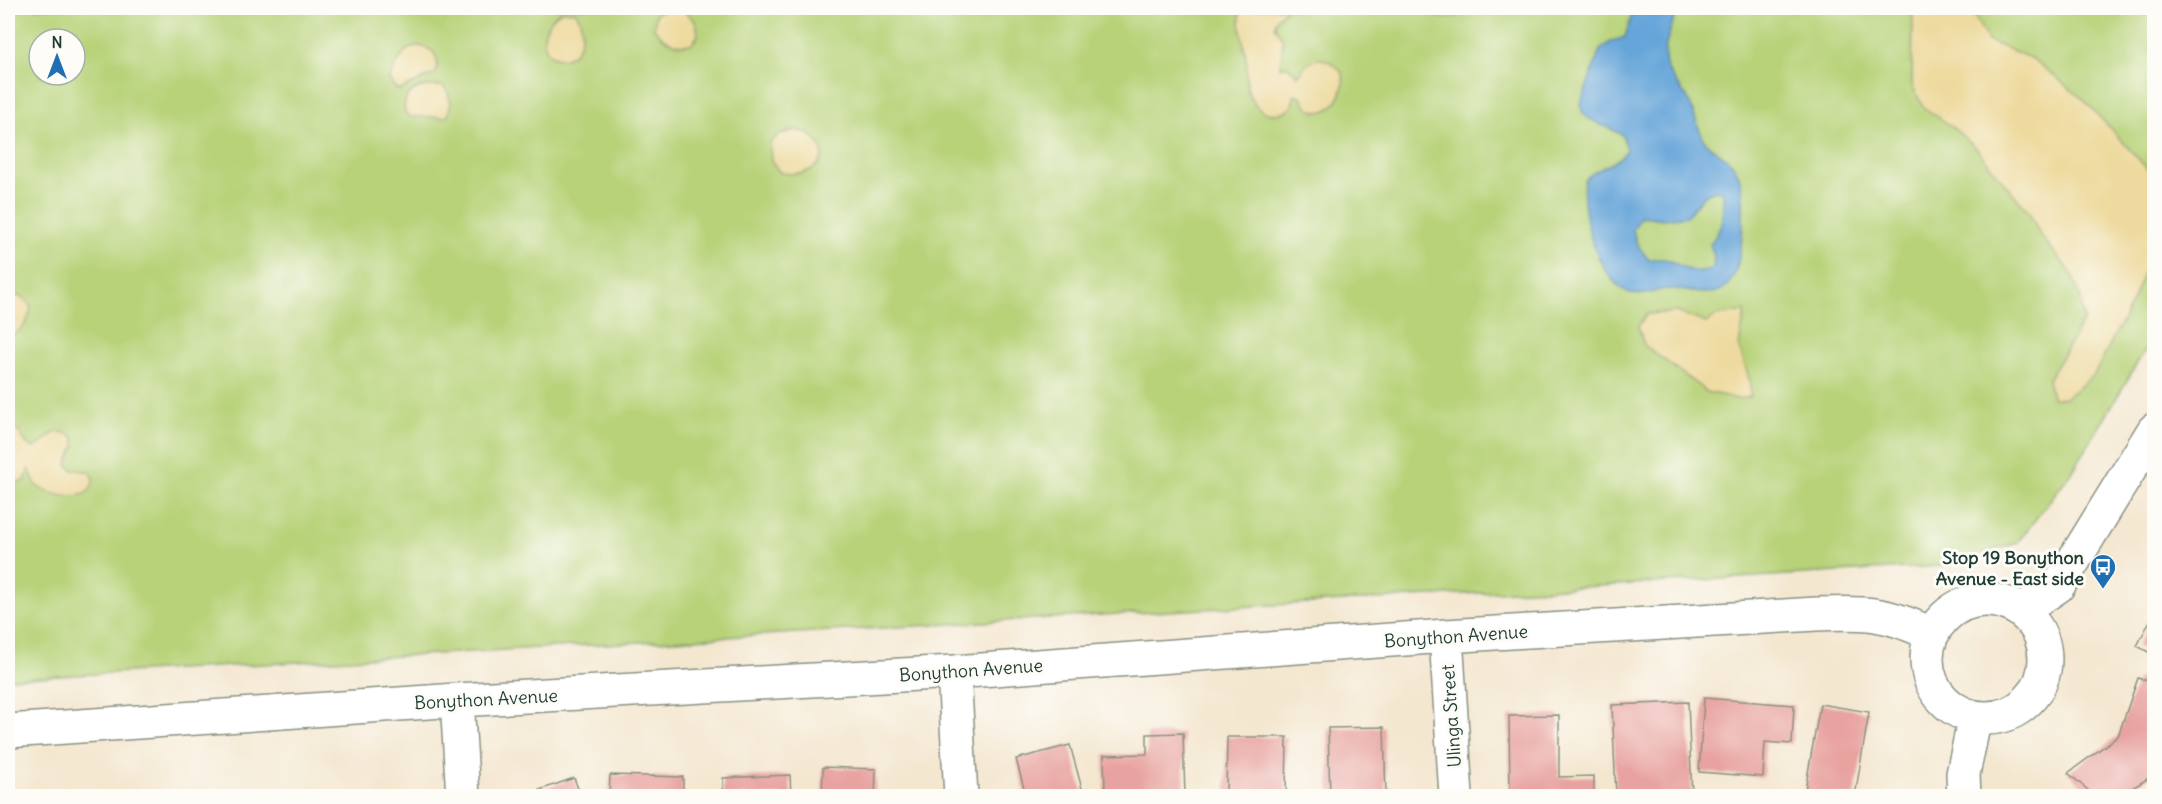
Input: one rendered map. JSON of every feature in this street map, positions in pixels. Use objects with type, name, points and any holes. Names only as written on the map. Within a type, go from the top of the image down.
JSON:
[{"type":"street","points":[[2021,611],[2058,586],[2154,430]]},
{"type":"street","points":[[1972,601],[2002,602],[2021,611],[2039,632],[2045,652],[2044,671],[2038,688],[2025,704],[1992,719],[1975,717],[1952,708],[1936,692],[1926,665],[1931,634],[1950,611],[1972,601]]},
{"type":"street","name":"Bonython Avenue","points":[[8,731],[457,700],[954,672],[1446,636],[1868,612],[1905,621],[1931,634]]},
{"type":"street","name":"Ulinga Street","points":[[1446,636],[1456,796]]},
{"type":"street","points":[[954,672],[961,796]]},
{"type":"street","points":[[457,700],[463,796]]},
{"type":"street","points":[[1964,796],[1963,774],[1975,717]]},
{"type":"green space","points":[[8,8],[2154,8],[2154,335],[2074,469],[2017,543],[1941,566],[8,679]]},
{"type":"sand","points":[[672,8],[684,11],[696,22],[698,35],[693,43],[676,44],[654,28],[656,13]]},
{"type":"sand","points":[[1240,8],[1286,8],[1276,20],[1275,26],[1283,40],[1280,67],[1287,66],[1298,75],[1304,66],[1316,59],[1331,62],[1343,74],[1340,96],[1334,104],[1320,112],[1313,111],[1302,97],[1295,94],[1291,108],[1277,114],[1265,112],[1255,105],[1247,87],[1247,62],[1240,27]]},
{"type":"sand","points":[[1423,8],[1466,8],[1456,16],[1445,18],[1434,15]]},
{"type":"sand","points":[[1913,8],[1970,8],[1988,41],[2033,59],[2084,100],[2154,176],[2154,245],[2132,302],[2094,375],[2065,398],[2052,398],[2048,379],[2084,320],[2080,296],[2071,273],[2040,235],[2030,214],[1975,147],[1951,126],[1923,107],[1912,85]]},
{"type":"sand","points":[[561,11],[576,12],[582,29],[581,39],[574,53],[559,58],[549,54],[544,36],[548,24]]},
{"type":"sand","points":[[416,46],[427,48],[434,54],[437,62],[436,73],[400,90],[396,89],[389,79],[406,50]]},
{"type":"sand","points":[[426,86],[442,86],[447,90],[451,103],[448,115],[445,117],[411,117],[405,113],[406,98],[416,89]]},
{"type":"sand","points":[[795,130],[813,137],[823,155],[811,170],[793,174],[780,173],[771,160],[770,143],[778,135]]},
{"type":"sand","points":[[21,296],[31,307],[28,318],[22,328],[8,337],[8,297]]},
{"type":"sand","points":[[1745,311],[1739,346],[1750,382],[1750,397],[1738,399],[1707,392],[1644,345],[1638,326],[1647,314],[1677,312],[1706,323],[1716,316]]},
{"type":"sand","points":[[8,428],[19,432],[26,443],[33,448],[54,433],[66,433],[74,437],[75,446],[67,464],[73,470],[87,471],[92,475],[92,485],[88,491],[72,496],[42,490],[36,485],[29,469],[25,481],[8,484]]},
{"type":"water","points":[[1634,8],[1676,8],[1666,43],[1666,65],[1688,99],[1699,129],[1708,145],[1727,159],[1738,174],[1743,198],[1743,226],[1738,263],[1734,276],[1728,284],[1714,293],[1664,289],[1639,295],[1634,294],[1621,288],[1610,277],[1594,246],[1585,211],[1584,181],[1626,151],[1623,135],[1589,119],[1582,112],[1581,103],[1600,50],[1611,42],[1625,37]],"holes":[[[1715,190],[1723,192],[1722,220],[1710,244],[1714,257],[1713,268],[1694,271],[1666,259],[1648,259],[1637,244],[1633,230],[1641,216],[1664,219],[1687,216],[1704,195]]]},
{"type":"building","points":[[2154,613],[2154,655],[2137,646]]},
{"type":"building","points":[[2138,678],[2154,683],[2154,775],[2119,796],[2095,796],[2068,773],[2118,736]]},
{"type":"building","points":[[1704,698],[1794,705],[1792,744],[1765,742],[1763,777],[1699,772]]},
{"type":"building","points":[[1688,702],[1692,796],[1616,796],[1612,705]]},
{"type":"building","points":[[1820,704],[1869,712],[1855,796],[1804,796]]},
{"type":"building","points":[[1559,715],[1559,777],[1594,776],[1594,796],[1510,796],[1509,716]]},
{"type":"building","points":[[1384,727],[1386,796],[1330,796],[1328,728]]},
{"type":"building","points":[[1183,733],[1185,796],[1105,796],[1104,755],[1147,754],[1147,734]]},
{"type":"building","points":[[1227,737],[1287,737],[1286,796],[1226,796]]},
{"type":"building","points":[[1070,745],[1084,796],[1026,796],[1016,759]]},
{"type":"building","points":[[823,767],[876,769],[875,796],[822,796]]},
{"type":"building","points":[[610,775],[683,777],[683,796],[609,796]]},
{"type":"building","points":[[790,775],[791,796],[723,796],[723,778]]},
{"type":"building","points":[[574,778],[581,796],[536,796],[534,792]]},
{"type":"place","name":"Stop 19 Bonython Avenue - East side","points":[[2103,590]]}]
